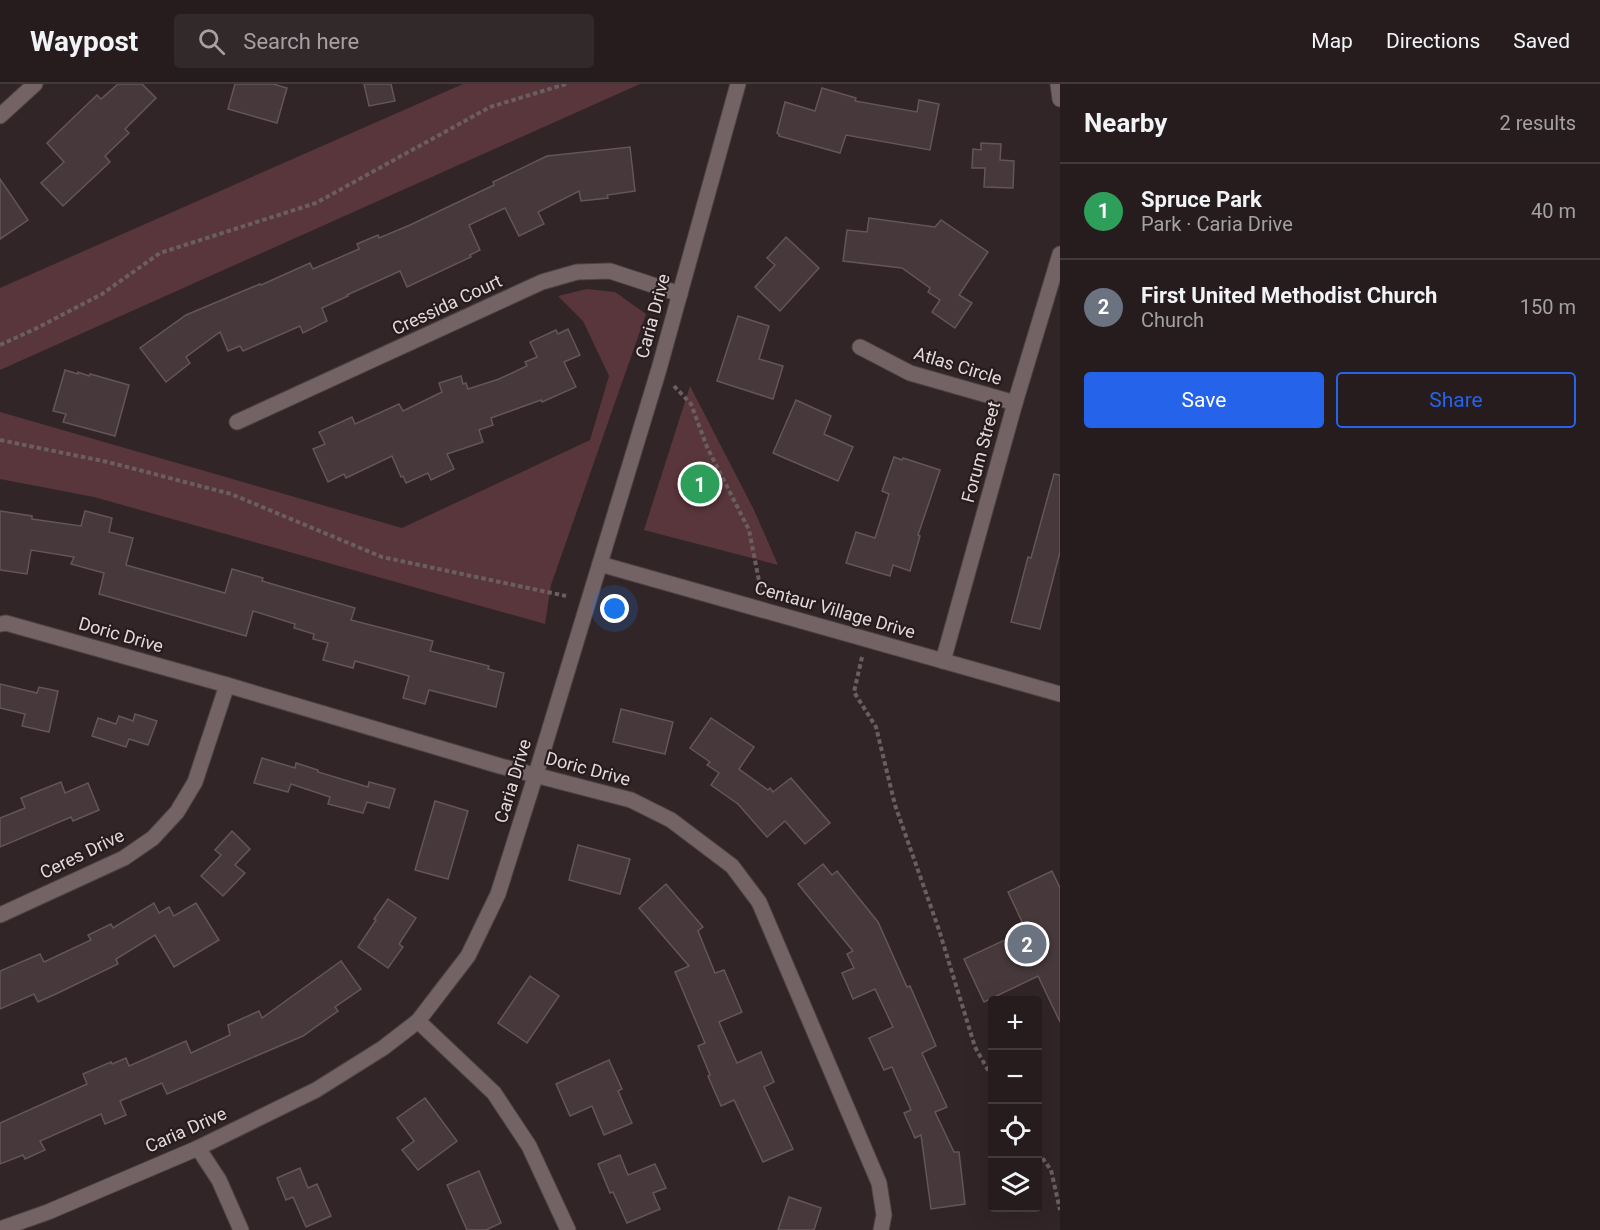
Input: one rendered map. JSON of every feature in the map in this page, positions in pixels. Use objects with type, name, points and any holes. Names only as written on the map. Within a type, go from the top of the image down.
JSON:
[{"type":"street","points":[[2,109],[35,84]]},
{"type":"street","name":"Caria Drive","points":[[0,1229],[48,1212],[198,1148],[316,1090],[384,1048],[418,1021],[468,956],[498,894],[536,774],[659,369],[738,84]]},
{"type":"street","points":[[1058,84],[1060,99]]},
{"type":"street","name":"Forum Street","points":[[943,661],[1015,403],[1060,254]]},
{"type":"street","name":"Cressida Court","points":[[237,422],[543,282],[577,272],[610,271],[680,294]]},
{"type":"street","name":"Atlas Circle","points":[[860,347],[910,373],[1015,403]]},
{"type":"street","name":"Centaur Village Drive","points":[[600,564],[1060,694]]},
{"type":"street","name":"Doric Drive","points":[[0,624],[6,623],[227,685],[489,763],[631,800],[670,820],[732,866],[759,902],[879,1183],[884,1215],[881,1230]]},
{"type":"street","name":"Ceres Drive","points":[[0,915],[124,858],[153,838],[177,812],[195,782],[227,685]]},
{"type":"street","points":[[418,1021],[494,1093],[529,1146],[568,1230]]},
{"type":"street","points":[[198,1148],[219,1180],[241,1230]]},
{"type":"path","points":[[0,345],[102,294],[160,253],[316,203],[490,107],[566,84]]},
{"type":"path","points":[[659,369],[692,404],[707,447],[750,530],[765,610]]},
{"type":"path","points":[[0,440],[108,462],[231,494],[382,557],[566,596]]},
{"type":"path","points":[[866,640],[854,692],[876,727],[895,805],[939,930],[975,1047],[988,1071]]},
{"type":"path","points":[[1042,1158],[1051,1170],[1060,1210]]},
{"type":"shaded area","points":[[463,84],[640,84],[0,370],[0,288]]},
{"type":"shaded area","points":[[587,289],[615,292],[646,314],[551,585],[545,624],[94,497],[0,479],[0,412],[402,528],[590,440],[609,376],[583,321],[558,296]]},
{"type":"shaded area","points":[[690,386],[754,510],[778,565],[644,530]]},
{"type":"building","points":[[118,84],[142,84],[156,98],[125,129],[129,133],[105,156],[110,162],[63,206],[41,183],[64,162],[47,143],[97,95],[101,99]]},
{"type":"building","points":[[235,84],[273,84],[287,88],[277,123],[228,109]]},
{"type":"building","points":[[364,84],[391,84],[395,101],[369,106]]},
{"type":"building","points":[[822,88],[856,98],[855,101],[917,112],[919,100],[939,104],[930,150],[846,135],[840,153],[779,136],[777,133],[785,102],[815,111]]},
{"type":"building","points":[[981,143],[1001,144],[1000,160],[1014,161],[1013,188],[984,187],[985,168],[972,168],[973,149],[981,150]]},
{"type":"building","points":[[630,147],[635,191],[607,195],[608,198],[581,201],[579,191],[538,212],[544,224],[519,236],[505,208],[469,225],[480,250],[470,255],[471,257],[407,287],[400,271],[322,308],[327,321],[303,333],[300,326],[243,351],[240,346],[228,351],[220,332],[186,357],[190,363],[166,382],[140,348],[186,315],[310,263],[313,269],[359,249],[357,244],[410,225],[494,185],[493,182],[547,156]]},
{"type":"building","points":[[0,179],[28,220],[0,239]]},
{"type":"building","points":[[869,218],[935,227],[941,220],[988,252],[959,295],[972,303],[955,328],[932,312],[940,300],[928,292],[930,288],[902,268],[843,261],[847,230],[867,232]]},
{"type":"building","points":[[786,237],[819,268],[780,311],[755,287],[775,265],[767,258]]},
{"type":"building","points":[[738,316],[769,326],[759,359],[783,366],[773,399],[717,381]]},
{"type":"building","points":[[568,329],[580,355],[564,362],[576,387],[542,402],[541,400],[491,418],[493,425],[479,430],[483,442],[447,454],[454,469],[431,480],[428,473],[406,483],[392,456],[346,478],[344,474],[328,482],[313,449],[325,444],[319,432],[352,417],[355,424],[399,404],[403,411],[442,392],[439,383],[461,376],[463,384],[466,383],[468,389],[499,379],[527,366],[525,362],[537,357],[530,342],[556,330],[558,334]]},
{"type":"building","points":[[65,370],[89,376],[90,374],[129,385],[115,436],[63,422],[66,414],[53,411]]},
{"type":"building","points":[[796,400],[831,416],[824,434],[853,447],[838,481],[773,453]]},
{"type":"building","points":[[894,457],[940,470],[918,535],[920,536],[910,571],[893,565],[890,576],[846,563],[856,532],[875,538],[889,494],[882,491]]},
{"type":"building","points":[[1054,474],[1060,475],[1060,552],[1040,629],[1011,622],[1028,557],[1031,558]]},
{"type":"building","points":[[0,511],[32,516],[32,519],[81,526],[85,511],[112,518],[109,532],[133,538],[126,565],[225,593],[232,569],[263,578],[262,581],[355,608],[351,620],[433,641],[430,651],[489,666],[488,669],[504,673],[496,707],[429,690],[425,704],[403,698],[409,676],[355,661],[353,668],[323,660],[328,643],[313,639],[314,634],[294,628],[295,624],[253,611],[246,636],[99,594],[104,573],[71,564],[74,557],[31,550],[27,574],[0,570]]},
{"type":"building","points":[[0,684],[37,693],[39,687],[58,691],[49,732],[22,726],[25,714],[0,708]]},
{"type":"building","points":[[621,709],[673,722],[665,754],[613,742]]},
{"type":"building","points":[[135,714],[157,721],[148,745],[129,739],[126,747],[92,736],[98,718],[116,724],[119,716],[133,721]]},
{"type":"building","points":[[711,718],[754,747],[739,769],[773,792],[791,778],[830,823],[805,844],[785,821],[767,837],[738,804],[711,785],[719,773],[707,765],[710,762],[690,748]]},
{"type":"building","points":[[262,758],[295,768],[296,763],[368,787],[369,782],[395,789],[389,808],[367,802],[363,813],[328,804],[330,797],[291,784],[288,792],[254,783]]},
{"type":"building","points":[[61,782],[65,793],[88,783],[99,810],[73,821],[71,817],[0,847],[0,818],[25,808],[21,798]]},
{"type":"building","points":[[435,801],[468,811],[448,879],[415,870]]},
{"type":"building","points":[[232,831],[250,849],[235,865],[245,873],[223,896],[201,876],[221,855],[215,850]]},
{"type":"building","points":[[578,845],[630,859],[620,894],[569,880]]},
{"type":"building","points":[[823,864],[832,875],[837,871],[878,922],[907,987],[910,986],[936,1046],[922,1053],[947,1107],[935,1112],[954,1152],[959,1152],[965,1204],[931,1209],[921,1135],[915,1138],[904,1113],[911,1110],[892,1067],[884,1070],[869,1038],[893,1027],[875,989],[853,999],[842,973],[854,968],[847,954],[853,951],[798,884]]},
{"type":"building","points":[[1052,871],[1060,888],[1060,1022],[1038,976],[996,996],[988,996],[988,1000],[984,1002],[964,959],[1026,930],[1008,892]]},
{"type":"building","points":[[666,884],[703,927],[698,931],[715,973],[724,970],[742,1012],[719,1022],[737,1063],[761,1052],[774,1082],[764,1087],[793,1149],[763,1162],[734,1100],[721,1106],[708,1076],[710,1075],[698,1046],[705,1043],[675,972],[689,966],[639,908]]},
{"type":"building","points":[[388,899],[416,918],[399,944],[403,947],[388,968],[358,947]]},
{"type":"building","points":[[154,903],[159,913],[169,907],[174,916],[196,903],[219,940],[174,967],[155,935],[116,959],[118,964],[58,993],[38,1002],[34,994],[0,1009],[0,971],[40,954],[44,962],[91,940],[88,935],[111,924],[113,928]]},
{"type":"building","points":[[341,961],[361,989],[335,1007],[338,1011],[303,1036],[167,1094],[162,1083],[120,1101],[126,1115],[105,1124],[101,1114],[40,1141],[45,1150],[25,1159],[23,1155],[0,1164],[0,1123],[87,1084],[83,1074],[111,1062],[112,1064],[126,1058],[129,1066],[186,1041],[191,1053],[230,1035],[228,1025],[259,1011],[262,1018]]},
{"type":"building","points":[[530,976],[559,996],[527,1043],[498,1023]]},
{"type":"building","points":[[609,1060],[622,1089],[618,1091],[632,1123],[604,1135],[592,1106],[570,1116],[556,1084]]},
{"type":"building","points":[[425,1098],[457,1141],[418,1170],[402,1150],[414,1141],[397,1118]]},
{"type":"building","points":[[620,1155],[628,1175],[655,1164],[666,1188],[653,1193],[660,1209],[627,1223],[613,1192],[610,1193],[598,1164]]},
{"type":"building","points":[[300,1168],[308,1188],[317,1184],[331,1216],[306,1227],[293,1197],[286,1200],[277,1178]]},
{"type":"building","points":[[479,1171],[501,1223],[486,1230],[467,1230],[447,1185]]},
{"type":"building","points":[[789,1197],[821,1208],[814,1230],[778,1230]]},
{"type":"place","name":"Spruce Park","points":[[700,484]]},
{"type":"place","name":"First United Methodist Church","points":[[1027,944]]}]
